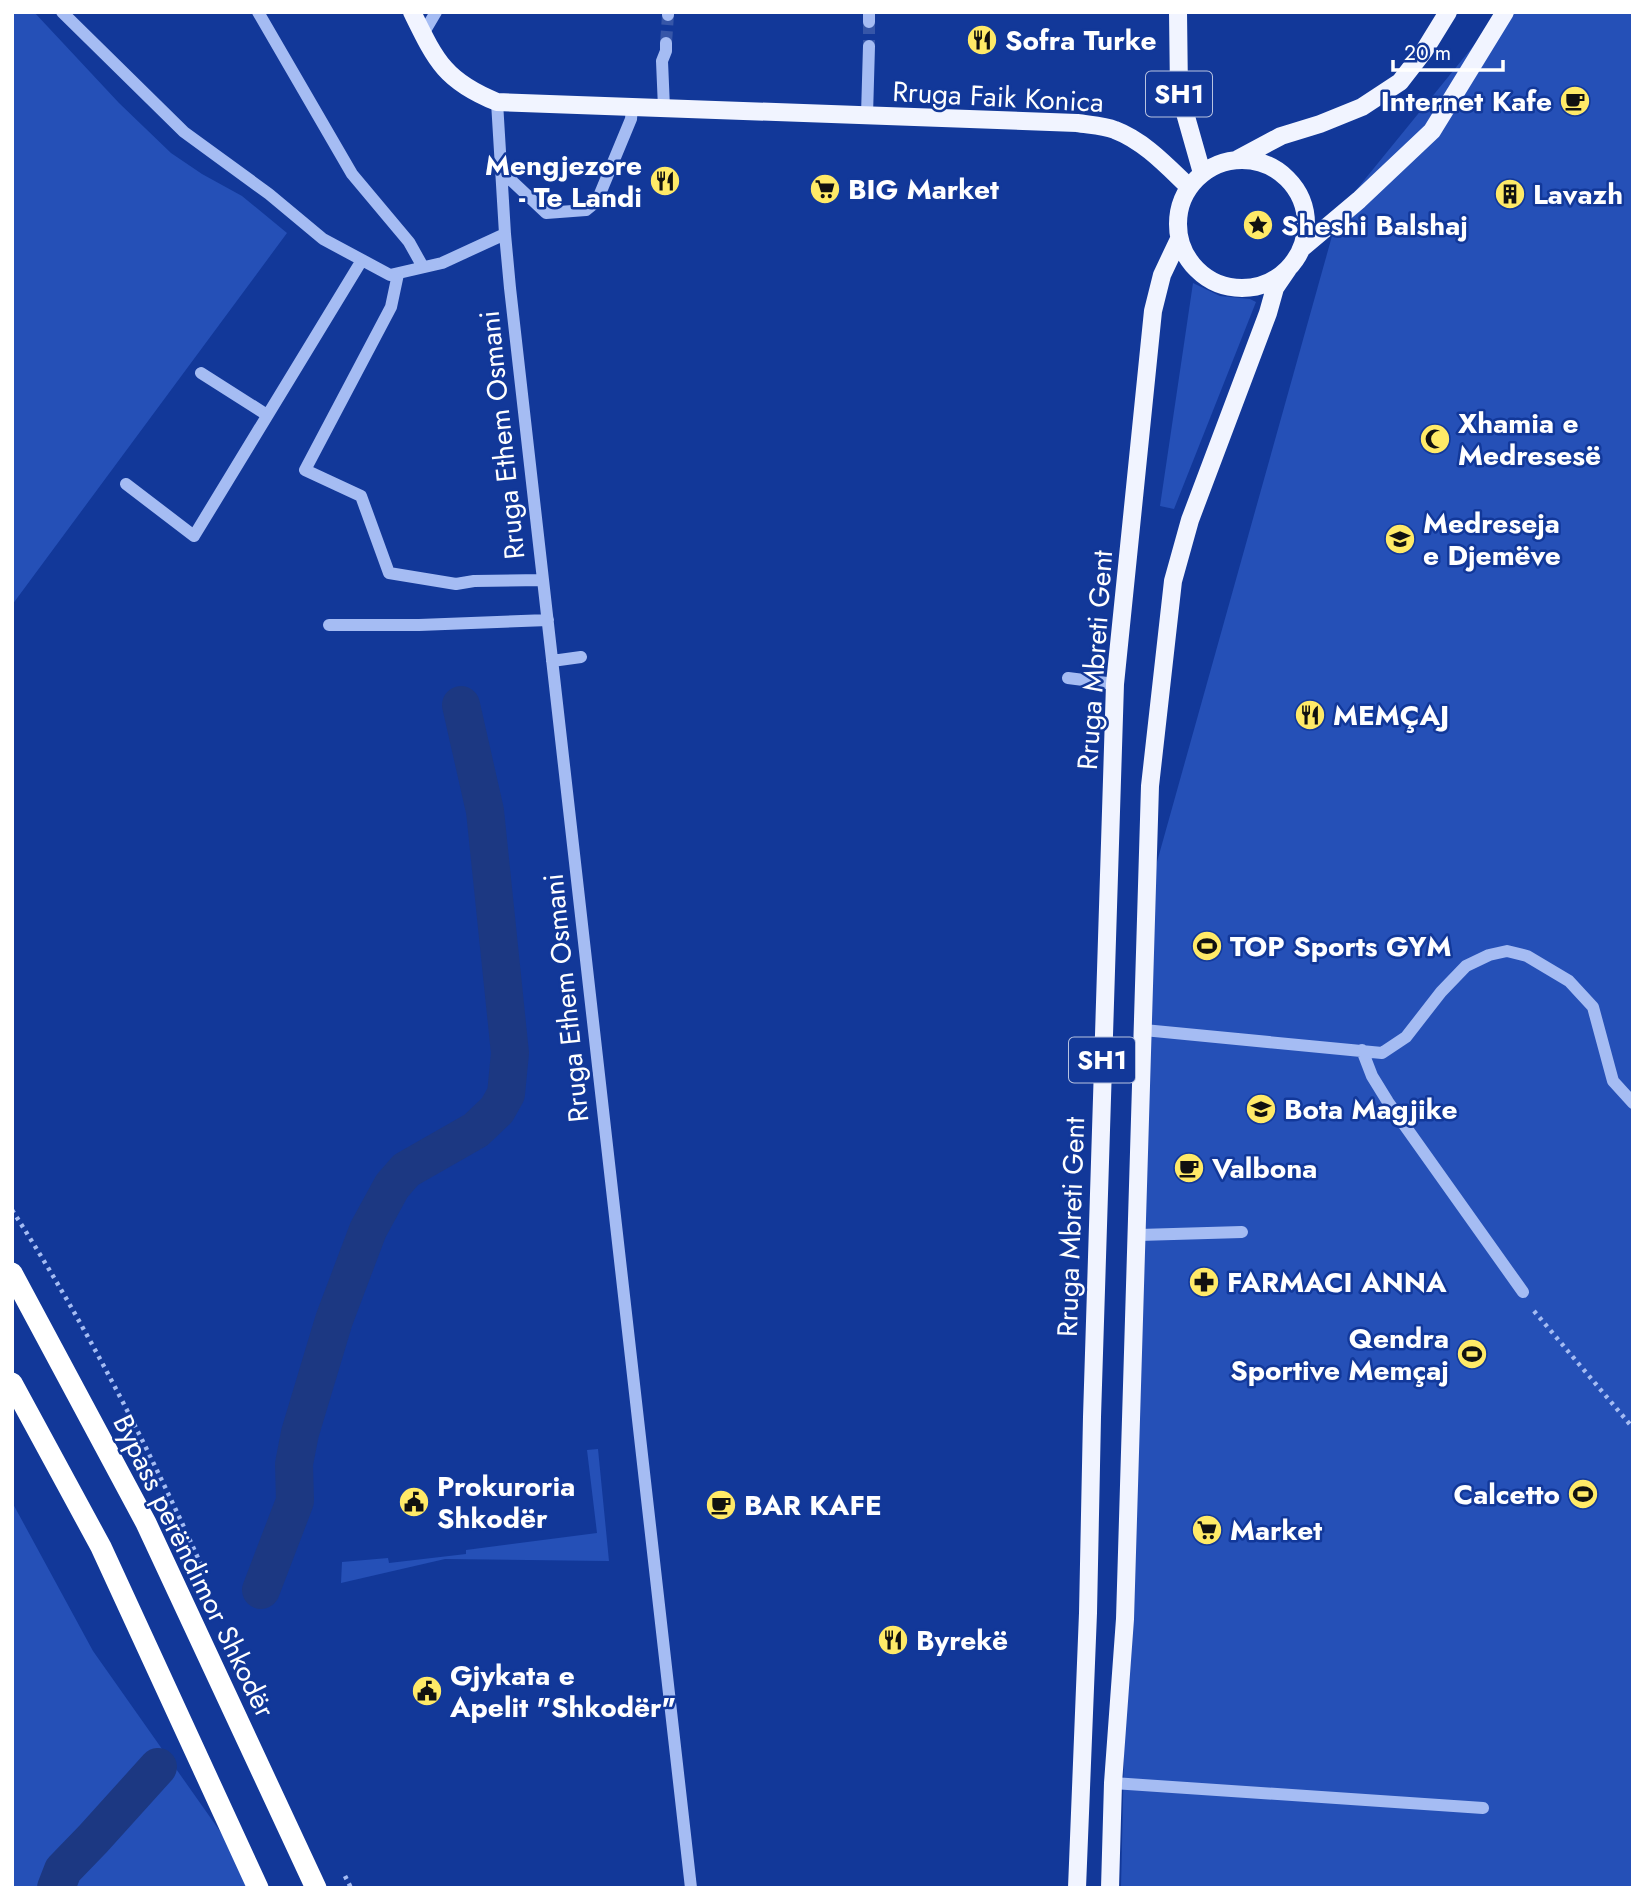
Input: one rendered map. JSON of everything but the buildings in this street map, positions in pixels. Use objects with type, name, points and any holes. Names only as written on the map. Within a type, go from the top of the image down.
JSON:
[{"type":"highway","name":"Bypass perëndimor Shkodër","points":[[12,1273],[146,1523],[316,1888]]},
{"type":"highway","points":[[12,1382],[101,1547],[258,1888]]},
{"type":"main road","points":[[412,12],[436,58],[454,80],[474,93],[497,102]]},
{"type":"main road","name":"SH1","points":[[1178,12],[1179,92],[1202,173]]},
{"type":"main road","points":[[1448,12],[1424,51],[1399,82],[1362,107],[1281,136],[1238,159],[1219,163],[1202,173],[1189,187],[1180,203],[1177,221],[1179,239],[1186,257],[1199,272],[1215,282],[1234,288],[1254,287],[1272,281],[1288,269],[1302,247],[1359,200],[1432,131],[1505,12]]},
{"type":"main road","name":"Rruga Faik Konica","points":[[497,102],[1076,123],[1114,129],[1155,154],[1189,187]]},
{"type":"main road","points":[[1238,159],[1259,161],[1279,170],[1294,186],[1304,205],[1306,226],[1302,247]]},
{"type":"main road","name":"Rruga Mbreti Gent","points":[[1077,1888],[1088,1613],[1092,1403],[1115,684],[1153,311],[1162,275],[1179,239]]},
{"type":"main road","name":"SH1","points":[[1110,1888],[1113,1783],[1125,1619],[1139,1236],[1150,786],[1173,581],[1190,520],[1264,326],[1275,288],[1288,269]]},
{"type":"street","points":[[62,12],[184,132],[269,194],[323,239],[390,275],[442,262],[505,234]]},
{"type":"street","points":[[258,12],[352,174],[409,242],[424,267]]},
{"type":"street","points":[[423,34],[436,12]]},
{"type":"street","points":[[664,108],[662,61],[666,43]]},
{"type":"street","name":"Rruga Faik Konica","points":[[867,115],[869,46]]},
{"type":"street","name":"Rruga Ethem Osmani","points":[[497,102],[505,234],[691,1888]]},
{"type":"street","points":[[501,165],[513,182],[547,213],[586,210],[597,201],[631,119],[632,107]]},
{"type":"street","points":[[126,484],[194,536],[362,260]]},
{"type":"street","points":[[398,274],[391,307],[305,470],[361,496],[389,573],[456,584],[474,581],[543,580]]},
{"type":"street","points":[[201,373],[267,415]]},
{"type":"street","points":[[329,625],[548,620]]},
{"type":"street","points":[[552,661],[581,657]]},
{"type":"street","points":[[1068,678],[1115,684]]},
{"type":"street","points":[[1144,1030],[1382,1053],[1406,1037],[1441,992],[1466,966],[1489,955],[1507,951],[1527,956],[1569,981],[1593,1007],[1613,1082],[1633,1104]]},
{"type":"street","points":[[1362,1049],[1372,1076],[1388,1102],[1523,1292]]},
{"type":"street","points":[[1139,1236],[1242,1232]]},
{"type":"street","points":[[1113,1783],[1483,1808]]},
{"type":"path","points":[[1523,1292],[1535,1312],[1633,1428]]},
{"type":"shaded area","points":[[12,12],[34,12],[119,103],[171,153],[242,196],[287,233],[12,605]]},
{"type":"shaded area","points":[[1501,12],[1633,12],[1633,1888],[1121,1888],[1143,912],[1339,211]]},
{"type":"shaded area","points":[[1193,283],[1220,296],[1256,302],[1174,509],[1160,506]]},
{"type":"shaded area","points":[[598,1449],[609,1561],[445,1559],[341,1583],[342,1562],[388,1558],[389,1563],[597,1533],[587,1450]]},
{"type":"shaded area","points":[[12,1502],[93,1651],[260,1888],[12,1888]]},
{"type":"waterway","points":[[261,1590],[295,1501],[294,1464],[300,1433],[334,1320],[368,1230],[392,1186],[406,1170],[476,1130],[497,1110],[506,1094],[510,1053],[485,811],[461,705]]},
{"type":"waterway","points":[[56,1888],[63,1870],[158,1767]]},
{"type":"tunnel","points":[[666,43],[668,15]]},
{"type":"tunnel","points":[[869,22],[869,46]]},
{"type":"place","name":"Sofra Turke","points":[[982,40]]},
{"type":"place","name":"Internet Kafe","points":[[1575,101]]},
{"type":"place","name":"Mengjezore - Te Landi","points":[[665,181]]},
{"type":"place","name":"BIG Market","points":[[825,189]]},
{"type":"place","name":"Lavazh","points":[[1510,194]]},
{"type":"place","name":"Sheshi Balshaj","points":[[1258,225]]},
{"type":"place","name":"Xhamia e Medresesë","points":[[1435,439]]},
{"type":"place","name":"Medreseja e Djemëve","points":[[1400,539]]},
{"type":"place","name":"MEMÇAJ","points":[[1310,715]]},
{"type":"place","name":"TOP Sports GYM","points":[[1207,946]]},
{"type":"place","name":"Bota Magjike","points":[[1261,1109]]},
{"type":"place","name":"Valbona","points":[[1189,1168]]},
{"type":"place","name":"FARMACI ANNA","points":[[1204,1282]]},
{"type":"place","name":"Qendra Sportive Memçaj","points":[[1472,1354]]},
{"type":"place","name":"Calcetto","points":[[1583,1494]]},
{"type":"place","name":"Prokuroria Shkodër","points":[[414,1502]]},
{"type":"place","name":"BAR KAFE","points":[[721,1505]]},
{"type":"place","name":"Market","points":[[1207,1530]]},
{"type":"place","name":"Byrekë","points":[[893,1640]]},
{"type":"place","name":"Gjykata e Apelit \"Shkodër\"","points":[[427,1691]]}]
